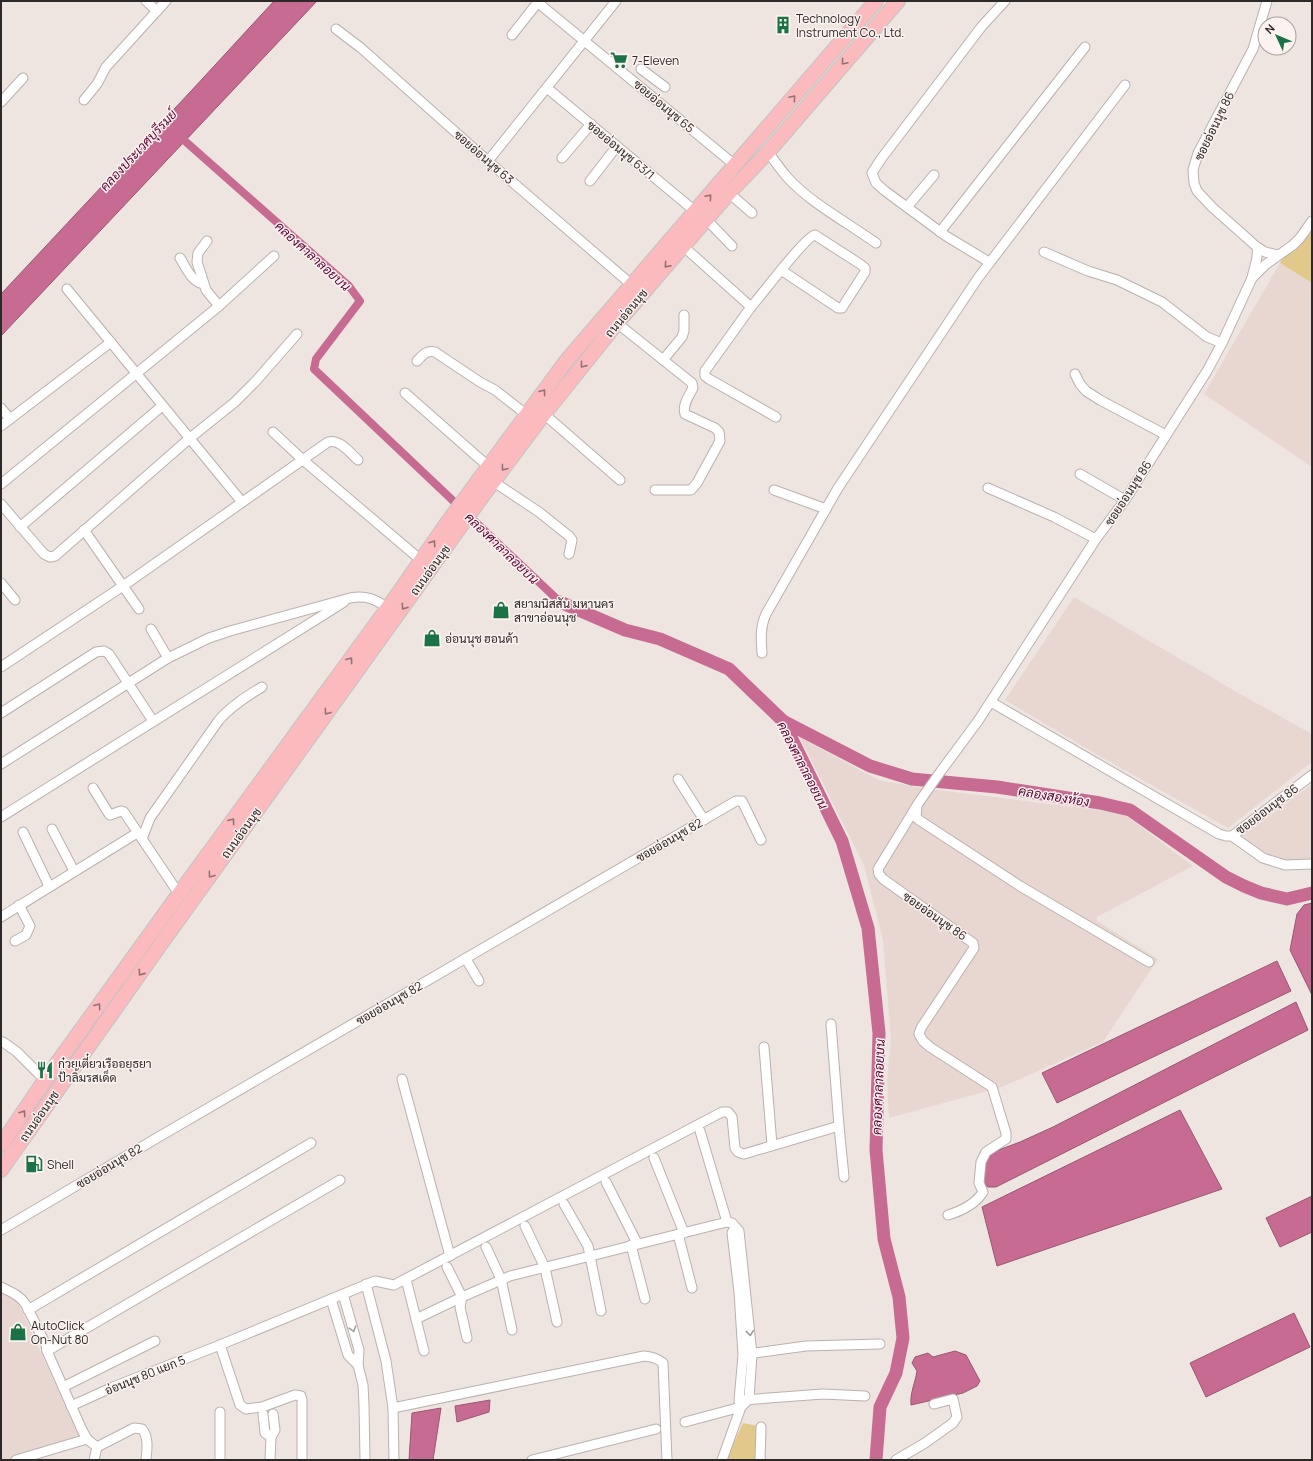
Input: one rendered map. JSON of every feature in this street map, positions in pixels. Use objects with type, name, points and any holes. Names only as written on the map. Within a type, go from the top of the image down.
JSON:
[{"type":"main road","name":"ถนนอ่อนนุช","points":[[1,1145],[151,932],[388,608],[447,523],[476,495],[494,482],[544,414],[617,323],[683,246],[701,215],[736,166],[876,1]]},
{"type":"main road","name":"ถนนอ่อนนุช","points":[[1,1170],[163,941],[459,530],[489,466],[567,360],[632,285],[701,215],[729,193],[768,152],[898,1]]},
{"type":"main road","points":[[845,36],[857,47]]},
{"type":"main road","points":[[736,166],[746,175]]},
{"type":"main road","points":[[151,932],[163,941]]},
{"type":"street","points":[[146,1],[157,11]]},
{"type":"street","points":[[84,100],[99,81],[106,67],[166,1]]},
{"type":"street","points":[[488,161],[548,88],[616,1]]},
{"type":"street","points":[[989,262],[940,232],[907,207],[876,183],[872,173],[982,26],[1005,1]]},
{"type":"street","name":"ซอยอ่อนนุช 86","points":[[948,1215],[962,1210],[979,1198],[982,1192],[979,1183],[981,1162],[983,1157],[986,1152],[1006,1139],[1006,1133],[992,1087],[930,1047],[923,1041],[919,1034],[921,1028],[974,948],[974,943],[882,879],[878,869],[926,791],[978,721],[1096,539],[1125,500],[1207,371],[1222,343],[1252,278],[1259,256],[1257,247],[1212,207],[1197,191],[1194,183],[1193,170],[1198,153],[1253,49],[1267,1]]},
{"type":"street","points":[[512,35],[537,2]]},
{"type":"street","name":"ซอยอ่อนนุช 65","points":[[537,2],[736,166]]},
{"type":"street","name":"ซอยอ่อนนุช 63","points":[[336,29],[361,48],[488,161],[632,285]]},
{"type":"street","points":[[940,232],[1085,47]]},
{"type":"street","points":[[641,69],[665,87]]},
{"type":"street","points":[[1,102],[23,78]]},
{"type":"street","points":[[645,91],[654,79]]},
{"type":"street","points":[[762,653],[760,635],[762,623],[766,614],[838,488],[989,262],[1125,85]]},
{"type":"street","name":"ซอยอ่อนนุช 63/1","points":[[548,88],[701,215],[732,246]]},
{"type":"street","points":[[562,158],[591,124]]},
{"type":"street","points":[[590,181],[617,146]]},
{"type":"street","points":[[768,152],[780,169],[795,185],[876,243]]},
{"type":"street","points":[[907,207],[934,175]]},
{"type":"street","points":[[729,193],[752,213]]},
{"type":"street","name":"ซอยอ่อนนุช 86","points":[[1252,278],[1300,238],[1312,221]]},
{"type":"street","points":[[776,417],[709,379],[705,376],[705,371],[751,308],[782,270],[811,235],[815,235],[865,268],[865,272],[846,303],[842,308],[838,308],[782,270]]},
{"type":"street","points":[[207,241],[198,252],[197,262],[203,284],[219,306]]},
{"type":"street","points":[[683,246],[751,308]]},
{"type":"street","points":[[1257,247],[1265,252],[1278,255]]},
{"type":"street","points":[[1044,252],[1088,271],[1112,278],[1162,302],[1207,337],[1222,343]]},
{"type":"street","points":[[1,484],[219,306],[274,256]]},
{"type":"street","points":[[180,258],[192,279],[203,284]]},
{"type":"street","points":[[67,289],[242,502]]},
{"type":"street","points":[[663,360],[682,337],[684,331],[684,315]]},
{"type":"street","points":[[617,323],[692,383],[693,388],[683,410],[685,414],[715,428],[719,432],[720,441],[697,483],[691,490],[655,490]]},
{"type":"street","points":[[1,504],[44,554],[50,557],[55,556],[190,438],[235,402],[255,382],[297,334]]},
{"type":"street","points":[[1,426],[111,342]]},
{"type":"street","points":[[417,361],[426,352],[435,352],[480,382],[495,390],[527,415]]},
{"type":"street","points":[[1075,374],[1080,384],[1086,391],[1166,435]]},
{"type":"street","points":[[405,393],[489,466]]},
{"type":"street","points":[[20,527],[162,406]]},
{"type":"street","points":[[1,408],[10,419]]},
{"type":"street","points":[[544,414],[620,480]]},
{"type":"street","points":[[273,432],[303,460],[422,560]]},
{"type":"street","points":[[1,667],[123,586],[328,442],[338,442],[358,460]]},
{"type":"street","points":[[1080,474],[1125,500]]},
{"type":"street","points":[[494,482],[540,512],[569,536],[572,540],[569,554]]},
{"type":"street","points":[[988,488],[1054,517],[1096,539]]},
{"type":"street","points":[[774,490],[826,509]]},
{"type":"street","points":[[84,530],[139,609]]},
{"type":"street","points":[[1,583],[15,600]]},
{"type":"street","points":[[1,764],[128,682],[168,658],[209,638],[230,630],[359,596],[370,598],[388,608]]},
{"type":"street","points":[[1,817],[350,598]]},
{"type":"street","points":[[151,629],[168,658]]},
{"type":"street","points":[[1,714],[96,652],[104,651],[109,654],[153,721]]},
{"type":"street","points":[[1,917],[74,871],[139,836],[219,720],[235,705],[262,687]]},
{"type":"street","name":"ซอยอ่อนนุช 86","points":[[990,702],[1220,834],[1226,836],[1232,836],[1312,774]]},
{"type":"street","points":[[678,779],[704,820]]},
{"type":"street","points":[[93,788],[110,815],[121,811],[124,812],[179,894]]},
{"type":"street","name":"ซอยอ่อนนุช 82","points":[[1,1230],[736,801],[742,801],[761,840]]},
{"type":"street","points":[[917,806],[916,818],[1020,886],[1149,962]]},
{"type":"street","points":[[52,830],[74,871]]},
{"type":"street","points":[[23,832],[49,886]]},
{"type":"street","points":[[1232,836],[1263,858],[1285,866],[1312,864]]},
{"type":"street","points":[[15,941],[26,935],[30,926],[19,906]]},
{"type":"street","points":[[466,958],[479,981]]},
{"type":"street","points":[[831,1024],[844,1178]]},
{"type":"street","points":[[3,1042],[21,1056],[46,1080]]},
{"type":"street","points":[[764,1047],[772,1145]]},
{"type":"street","points":[[402,1079],[450,1256]]},
{"type":"street","points":[[394,1460],[393,1408],[386,1361],[366,1284],[375,1281],[394,1285],[722,1112],[728,1112],[732,1117],[735,1148],[738,1152],[744,1154],[839,1126]]},
{"type":"street","points":[[700,1131],[731,1224],[739,1231],[748,1354],[749,1399]]},
{"type":"street","points":[[28,1310],[311,1143]]},
{"type":"street","points":[[654,1158],[681,1233],[692,1288]]},
{"type":"street","points":[[47,1351],[340,1180]]},
{"type":"street","points":[[606,1182],[634,1244],[645,1299]]},
{"type":"street","points":[[564,1204],[588,1246],[601,1311]]},
{"type":"street","points":[[416,1320],[501,1279],[634,1244],[681,1233],[731,1224]]},
{"type":"street","points":[[525,1226],[545,1268],[557,1322]]},
{"type":"street","points":[[486,1247],[501,1279],[512,1330]]},
{"type":"street","points":[[447,1267],[462,1297],[460,1306],[467,1338]]},
{"type":"street","points":[[407,1283],[424,1351]]},
{"type":"street","name":"อ่อนนุช 80 แยก 5","points":[[71,1406],[112,1387],[220,1346],[366,1284]]},
{"type":"street","points":[[1,1287],[22,1299],[46,1346],[71,1406],[87,1439],[97,1446]]},
{"type":"street","points":[[342,1294],[359,1350],[358,1365],[363,1385],[365,1460]]},
{"type":"street","points":[[331,1299],[348,1355],[358,1365]]},
{"type":"street","points":[[63,1387],[156,1341]]},
{"type":"street","points":[[748,1354],[806,1346],[880,1344]]},
{"type":"street","points":[[220,1346],[240,1405],[246,1408],[263,1410],[273,1409],[295,1395],[301,1396],[302,1460]]},
{"type":"street","points":[[722,1460],[740,1404],[748,1354]]},
{"type":"street","points":[[393,1408],[644,1356],[657,1358],[663,1363],[667,1460]]},
{"type":"street","points":[[685,1422],[740,1404],[749,1399],[823,1394],[865,1396]]},
{"type":"street","points":[[896,1460],[925,1443],[953,1423],[957,1417],[953,1399],[934,1404]]},
{"type":"street","points":[[270,1460],[271,1437],[275,1430],[273,1409]]},
{"type":"street","points":[[263,1410],[265,1433],[271,1437]]},
{"type":"street","points":[[220,1412],[220,1460]]},
{"type":"street","points":[[97,1446],[134,1428],[142,1429],[146,1436],[147,1442],[146,1460]]},
{"type":"street","points":[[760,1460],[762,1428]]},
{"type":"street","points":[[532,1460],[656,1429]]},
{"type":"street","points":[[16,1460],[87,1439]]},
{"type":"street","points":[[94,1460],[97,1446]]},
{"type":"shaded area","points":[[1312,230],[1312,283],[1280,263],[1284,257],[1298,248]]},
{"type":"shaded area","points":[[1280,263],[1312,283],[1312,467],[1204,394]]},
{"type":"shaded area","points":[[1074,597],[1312,734],[1312,762],[1228,828],[1096,754],[1005,700]]},
{"type":"shaded area","points":[[800,738],[879,780],[922,788],[1113,812],[1128,817],[1193,866],[1097,917],[1097,921],[1158,959],[1103,1042],[1002,1087],[889,1118],[887,1081],[891,1038],[883,940],[864,865]]},
{"type":"shaded area","points":[[1312,784],[1312,861],[1287,863],[1269,857],[1240,838]]},
{"type":"shaded area","points":[[1,1292],[15,1298],[20,1307],[79,1436],[14,1460],[1,1460]]},
{"type":"shaded area","points":[[743,1423],[758,1426],[756,1460],[726,1460]]},
{"type":"water","name":"คลองประเวศบุรีรมย์","points":[[274,1],[317,1],[1,336],[1,294]]},
{"type":"water","points":[[1312,903],[1312,995],[1290,950],[1297,914],[1304,905]]},
{"type":"water","points":[[1277,961],[1291,991],[1057,1103],[1042,1073]]},
{"type":"water","points":[[1296,1002],[1308,1030],[996,1187],[988,1187],[982,1182],[980,1157],[1020,1142],[1053,1127]]},
{"type":"water","points":[[1180,1110],[1222,1189],[997,1266],[982,1207]]},
{"type":"water","points":[[1312,1196],[1312,1232],[1280,1247],[1266,1218]]},
{"type":"water","points":[[1294,1313],[1310,1347],[1206,1397],[1190,1363]]},
{"type":"water","points":[[955,1351],[966,1355],[980,1381],[977,1386],[963,1393],[911,1405],[912,1392],[917,1371],[912,1363],[915,1357],[928,1353],[933,1357]]},
{"type":"water","points":[[490,1400],[489,1412],[457,1422],[455,1406]]},
{"type":"water","points":[[441,1408],[433,1460],[409,1460],[412,1413]]},
{"type":"waterway","name":"คลองศาลาลอยบน","points":[[177,134],[349,286],[360,301],[316,359],[314,369],[560,602]]},
{"type":"waterway","name":"คลองศาลาลอยบน","points":[[560,602],[625,630],[660,639],[729,669],[783,721],[842,841],[868,928],[879,1033],[876,1150],[884,1239],[899,1297],[903,1338],[896,1373],[880,1407],[876,1460]]},
{"type":"waterway","name":"คลองสองห้อง","points":[[783,721],[870,766],[912,779],[997,787],[1100,803],[1130,810],[1226,877],[1244,886],[1261,893],[1287,899],[1312,893]]},
{"type":"place","name":"Technology Instrument Co., Ltd.","points":[[783,25]]},
{"type":"place","name":"7-Eleven","points":[[619,60]]},
{"type":"place","name":"สยามนิสสัน มหานคร สาขาอ่อนนุช","points":[[501,610]]},
{"type":"place","name":"อ่อนนุช ฮอนด้า","points":[[432,638]]},
{"type":"place","name":"ก๋วยเตี๋ยวเรืออยุธยา ป้าลิ้มรสเด็ด","points":[[45,1070]]},
{"type":"place","name":"Shell","points":[[34,1164]]},
{"type":"place","name":"AutoClick On-Nut 80","points":[[18,1332]]}]
